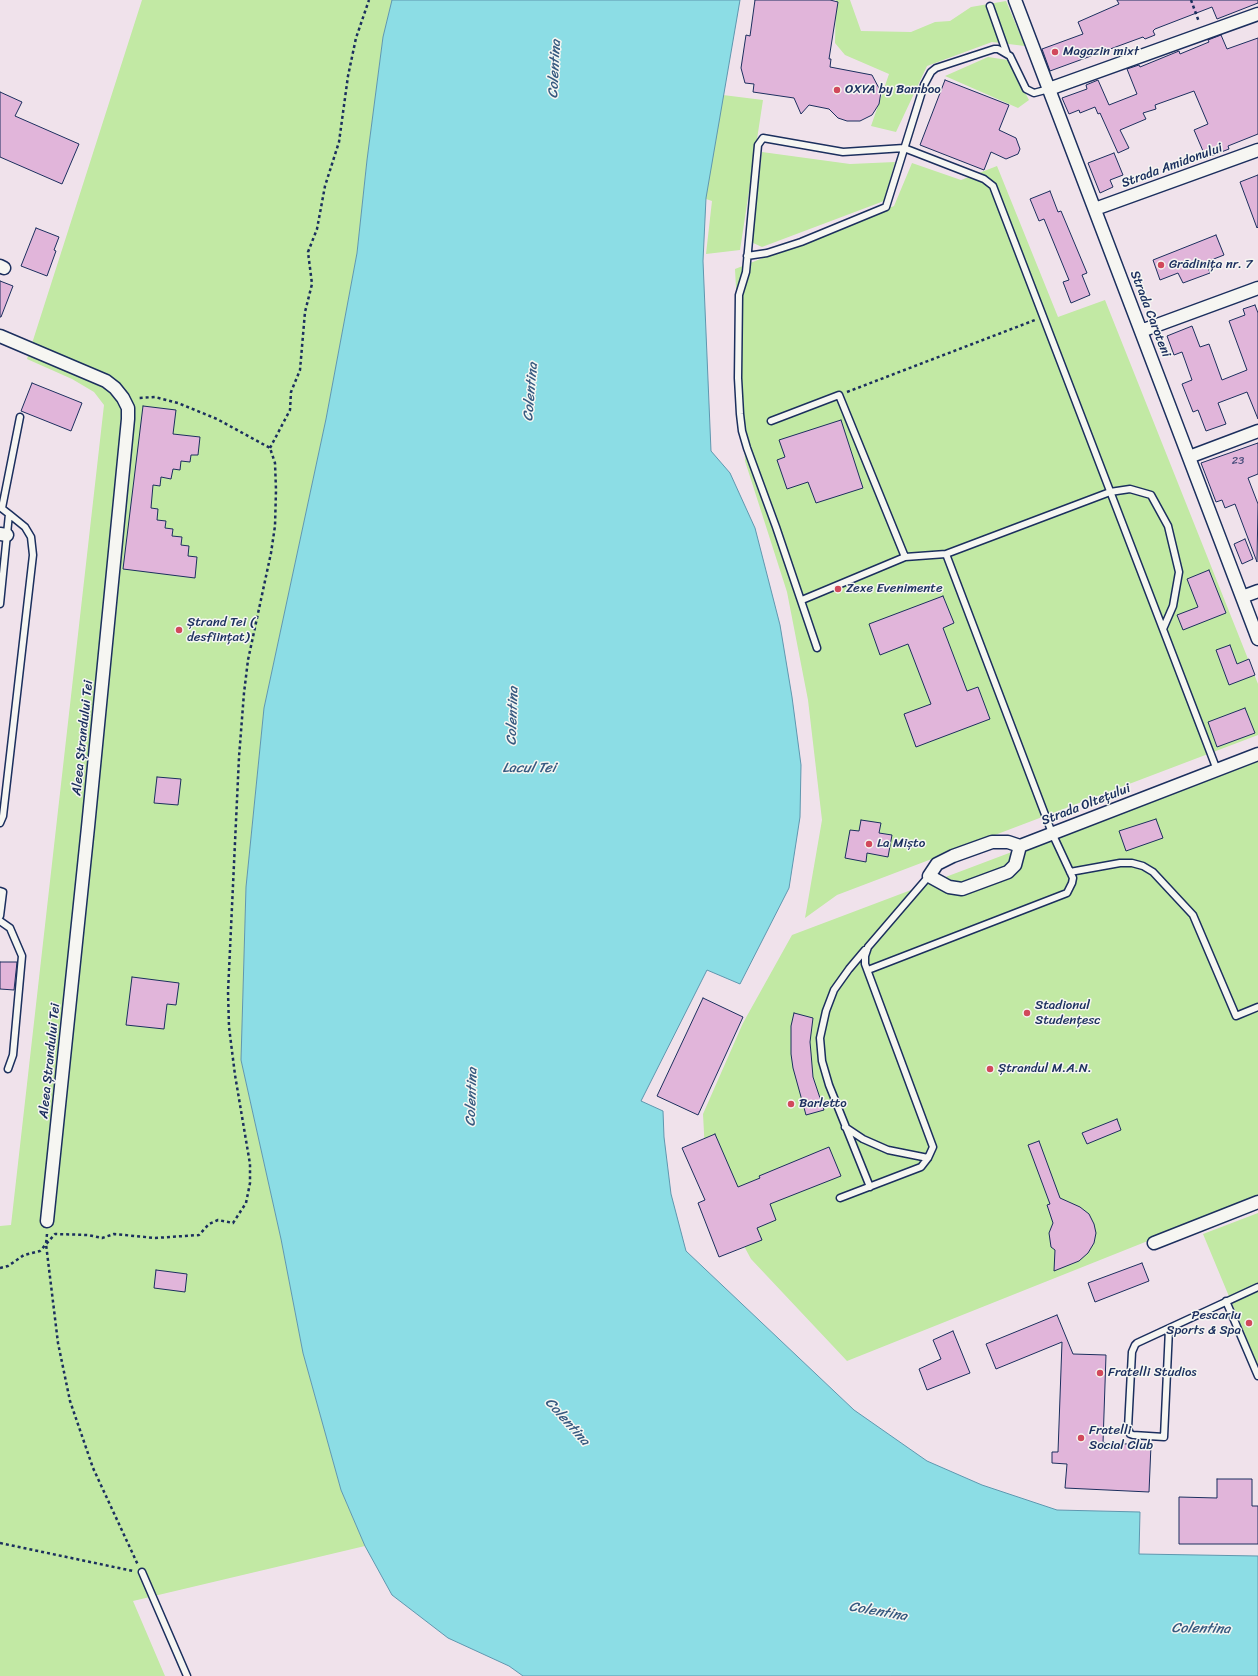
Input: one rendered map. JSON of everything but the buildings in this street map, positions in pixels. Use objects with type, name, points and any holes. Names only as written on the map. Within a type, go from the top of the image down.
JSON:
[{"type":"street","name":"Strada Caroteni","points":[[1015,0],[1258,639]]},
{"type":"street","points":[[1049,89],[1258,14]]},
{"type":"street","name":"Strada Amidonului","points":[[1095,209],[1258,150]]},
{"type":"street","points":[[1141,331],[1258,288]]},
{"type":"street","name":"Aleea Ștrandului Tei","points":[[0,336],[106,381],[115,388],[123,398],[128,408],[47,1221]]},
{"type":"street","points":[[1189,457],[1258,431]]},
{"type":"street","points":[[1242,597],[1258,591]]},
{"type":"street","name":"Strada Oltețului","points":[[1020,846],[1258,754]]},
{"type":"street","points":[[992,842],[1008,842],[1020,846],[1015,865],[1008,872],[962,889],[950,887],[929,876],[937,864],[953,856],[992,842]]},
{"type":"street","points":[[1154,1243],[1258,1202]]},
{"type":"lane","points":[[990,6],[1007,54]]},
{"type":"lane","points":[[747,256],[766,253],[794,244],[886,207],[924,85],[930,72],[936,68],[994,48],[1010,56],[1026,89],[1034,93],[1049,89]]},
{"type":"lane","points":[[817,648],[802,600],[742,431],[738,384],[739,295],[746,272],[758,145],[764,138],[843,152],[904,148],[984,179],[993,186],[1217,770]]},
{"type":"lane","points":[[771,421],[840,395],[905,557]]},
{"type":"lane","points":[[0,823],[33,555],[31,537],[25,527],[1,508],[20,417]]},
{"type":"lane","points":[[802,600],[905,557],[946,554],[1110,492],[1130,489],[1151,495],[1168,526],[1179,572],[1173,606],[1163,629]]},
{"type":"lane","points":[[0,604],[4,534],[9,514]]},
{"type":"lane","points":[[868,970],[1067,893],[1073,878],[1052,833],[946,554]]},
{"type":"lane","points":[[1070,872],[1120,863],[1132,863],[1153,872],[1193,915],[1236,1016],[1258,1007]]},
{"type":"lane","points":[[870,1187],[829,1085],[822,1061],[820,1038],[826,1011],[834,990],[849,969],[929,876]]},
{"type":"lane","points":[[0,891],[3,892],[0,916]]},
{"type":"lane","points":[[0,921],[10,928],[22,956],[13,1055],[8,1069]]},
{"type":"lane","points":[[840,1198],[921,1167],[928,1158],[933,1147],[868,970],[865,956],[868,947]]},
{"type":"lane","points":[[845,1127],[863,1139],[888,1150],[928,1158]]},
{"type":"lane","points":[[1169,1329],[1164,1437],[1130,1434],[1128,1428],[1133,1348],[1137,1343],[1258,1287]]},
{"type":"lane","points":[[1226,1301],[1258,1376]]},
{"type":"lane","points":[[142,1572],[187,1676]]},
{"type":"path","points":[[270,448],[290,410],[290,392],[300,370],[305,312],[312,284],[308,252],[317,229],[325,186],[339,142],[348,76],[356,38],[369,0]]},
{"type":"path","points":[[1191,0],[1204,34]]},
{"type":"path","points":[[840,395],[1043,317]]},
{"type":"path","points":[[0,1268],[8,1266],[24,1255],[40,1251],[55,1234],[88,1235],[102,1238],[114,1234],[155,1238],[199,1235],[209,1224],[218,1220],[233,1223],[246,1203],[250,1183],[250,1164],[235,1075],[229,1027],[228,992],[239,757],[244,693],[248,660],[271,553],[275,526],[275,463],[270,448],[217,419],[178,403],[155,397],[123,398]]},
{"type":"path","points":[[47,1221],[46,1244],[58,1343],[70,1401],[93,1468],[142,1572]]},
{"type":"path","points":[[0,1543],[142,1572]]},
{"type":"green space","name":"Ștrand Tei ( desființat)","points":[[142,0],[392,0],[383,37],[357,253],[326,419],[264,708],[246,887],[241,1060],[281,1239],[303,1353],[341,1490],[365,1546],[133,1601],[165,1676],[0,1676],[0,1226],[11,1225],[104,405],[94,392],[72,379],[27,359]]},
{"type":"green space","points":[[836,0],[850,0],[861,31],[911,32],[935,22],[950,21],[971,7],[1006,1],[1025,46],[992,42],[927,66],[896,132],[871,126],[889,74],[845,55],[835,43]]},
{"type":"green space","points":[[988,57],[1008,60],[1029,100],[1018,108],[945,76]]},
{"type":"green space","points":[[723,95],[763,100],[740,250],[706,254],[712,201],[703,198]]},
{"type":"green space","points":[[762,152],[850,164],[895,162],[884,201],[762,247],[751,242]]},
{"type":"green space","points":[[912,163],[961,180],[997,166],[1058,317],[1105,300],[1258,684],[1258,735],[837,895],[805,918],[822,820],[808,700],[787,592],[745,461],[735,269],[894,206]]},
{"type":"green space","name":"Ștrandul M.A.N.","points":[[1258,759],[1258,1197],[847,1361],[751,1259],[732,1224],[705,1152],[703,1114],[743,1023],[792,935]]},
{"type":"green space","points":[[1258,1213],[1258,1366],[1203,1234]]},
{"type":"water","name":"Lacul Tei","points":[[392,0],[740,0],[706,198],[703,261],[711,451],[730,473],[755,528],[780,625],[801,765],[800,817],[789,888],[740,984],[707,970],[641,1101],[663,1111],[664,1137],[671,1194],[686,1251],[854,1410],[927,1461],[982,1485],[1057,1510],[1140,1512],[1139,1554],[1258,1556],[1258,1676],[523,1676],[509,1666],[448,1638],[392,1595],[365,1546],[341,1490],[303,1353],[281,1239],[241,1060],[246,887],[264,708],[326,419],[357,253],[383,37]]},
{"type":"place","name":"Magazin mixt","points":[[1055,52]]},
{"type":"place","name":"OXYA by Bamboo","points":[[837,90]]},
{"type":"place","name":"Grădinița nr. 7","points":[[1161,265]]},
{"type":"place","name":"Zexe Evenimente","points":[[838,589]]},
{"type":"place","name":"Ștrand Tei ( desființat)","points":[[179,630]]},
{"type":"place","name":"La Mișto","points":[[869,844]]},
{"type":"place","name":"Stadionul Studențesc","points":[[1027,1013]]},
{"type":"place","name":"Ștrandul M.A.N.","points":[[990,1069]]},
{"type":"place","name":"Barletto","points":[[791,1104]]},
{"type":"place","name":"Pescariu Sports & Spa","points":[[1249,1323]]},
{"type":"place","name":"Fratelli Studios","points":[[1100,1373]]},
{"type":"place","name":"Fratelli Social Club","points":[[1081,1438]]},
{"type":"water label","name":"Colentina","points":[[555,69]]},
{"type":"water label","name":"Colentina","points":[[531,392]]},
{"type":"water label","name":"Colentina","points":[[513,716]]},
{"type":"water label","name":"Colentina","points":[[472,1097]]},
{"type":"water label","name":"Colentina","points":[[567,1422]]},
{"type":"water label","name":"Colentina","points":[[878,1612]]},
{"type":"water label","name":"Colentina","points":[[1201,1629]]}]
